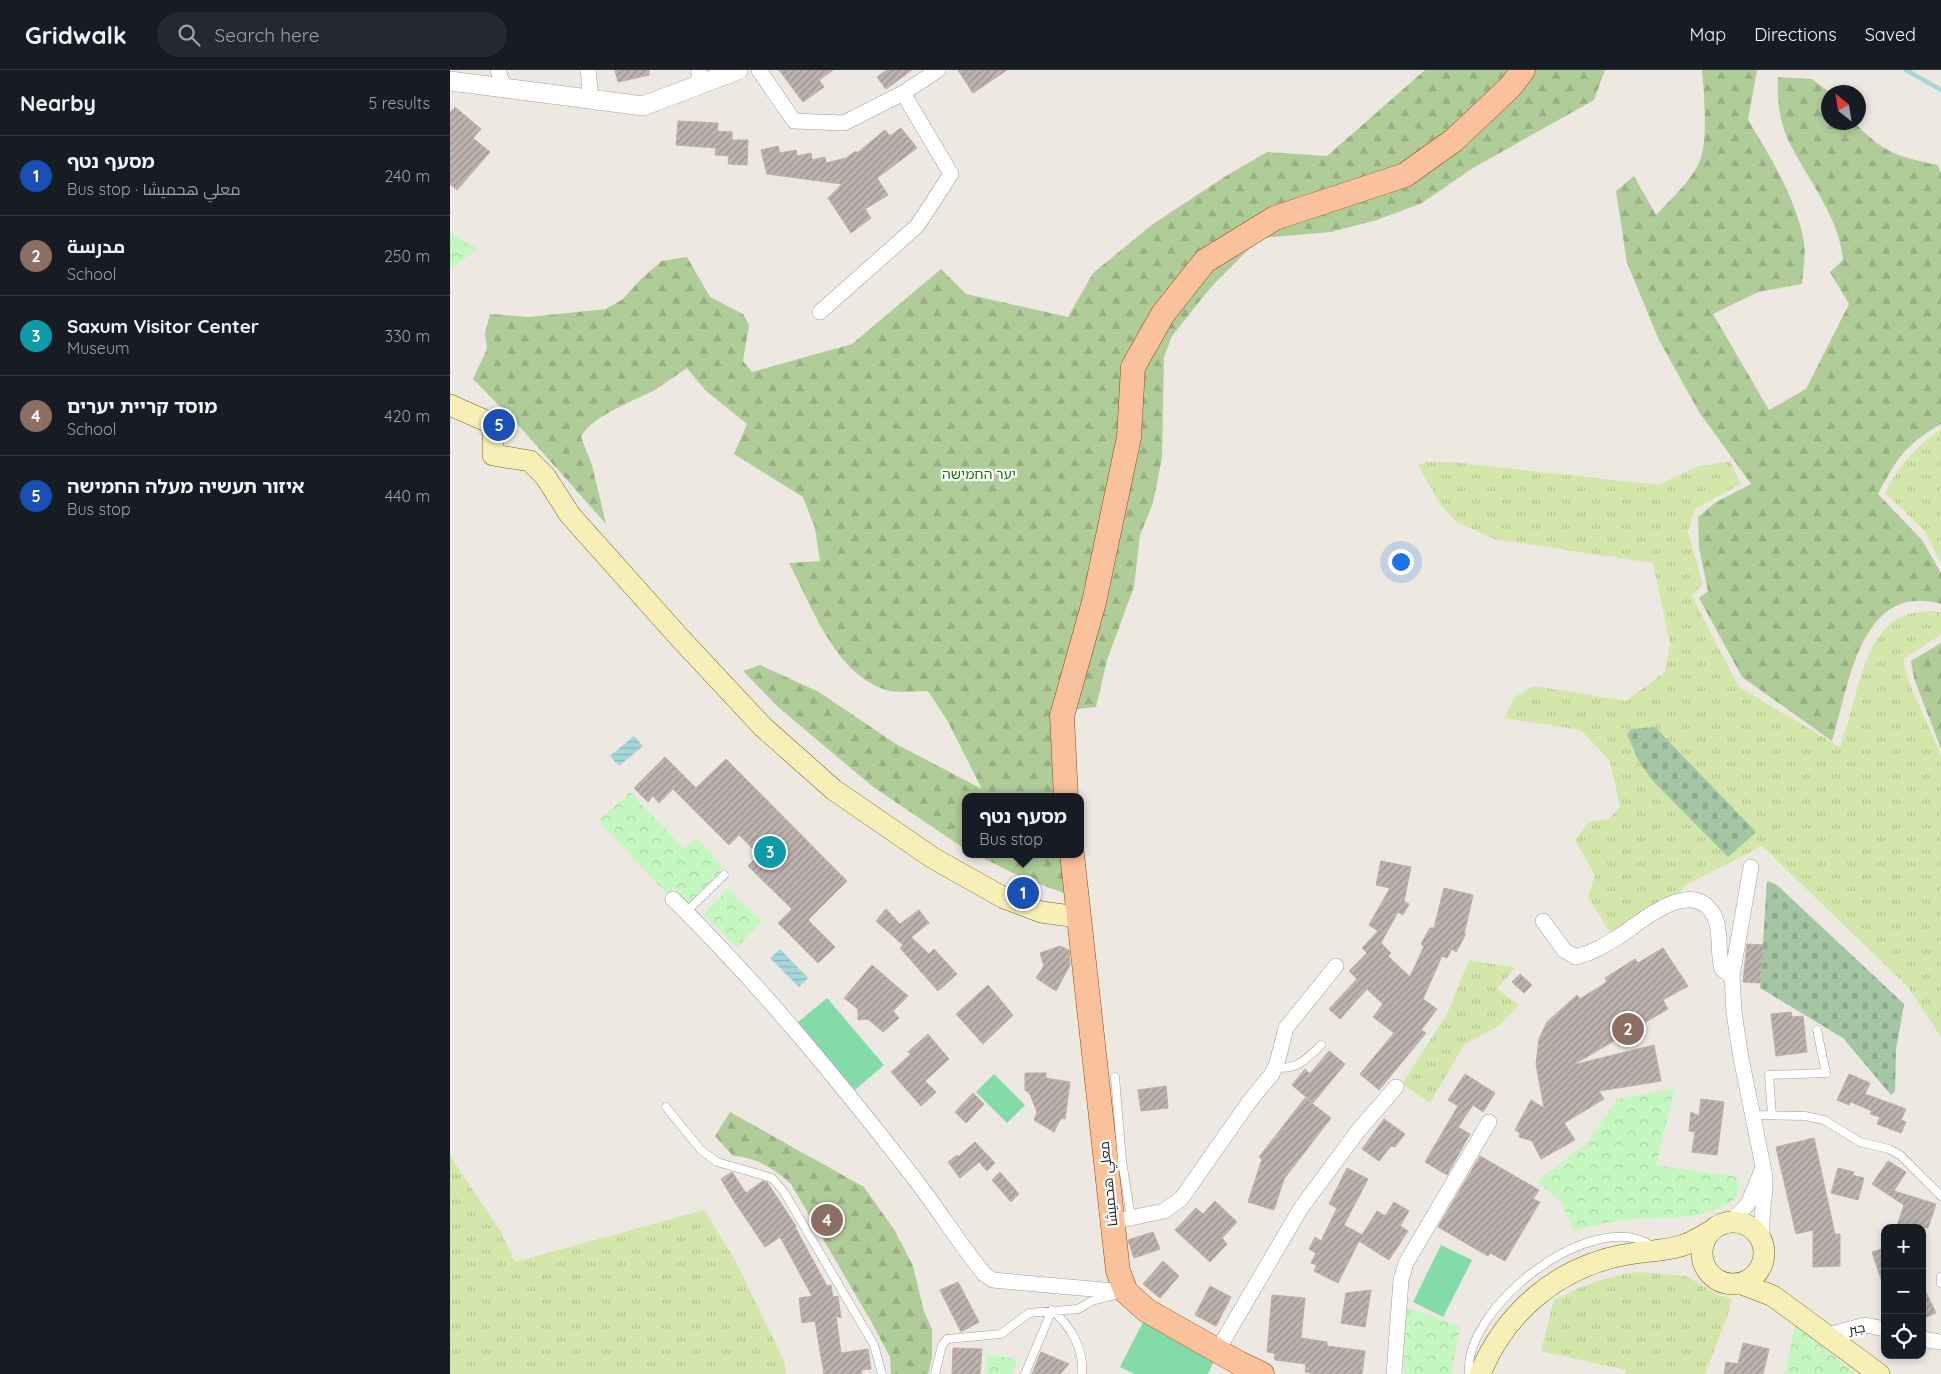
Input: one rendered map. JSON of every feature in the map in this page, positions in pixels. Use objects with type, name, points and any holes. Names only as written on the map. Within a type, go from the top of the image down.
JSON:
[{"type":"main road","points":[[1066,793],[1062,716],[1094,602],[1129,437],[1133,367],[1163,314],[1205,261],[1275,218],[1405,174],[1454,140],[1511,86],[1523,70]]},
{"type":"main road","points":[[450,405],[494,424],[493,455],[530,461],[545,476],[570,515],[679,637],[763,727],[834,790],[933,858],[1004,898],[1040,912],[1078,916]]},
{"type":"main road","name":"معلي هحميشا","points":[[1072,858],[1078,916],[1121,1220],[1118,1271],[1126,1292],[1146,1310],[1217,1351],[1236,1369],[1262,1374]]},
{"type":"main road","points":[[1480,1374],[1496,1343],[1509,1324],[1542,1291],[1560,1278],[1580,1268],[1616,1257],[1652,1253],[1687,1246],[1718,1226],[1732,1222],[1749,1226],[1757,1232],[1772,1279],[1792,1308]]},
{"type":"main road","points":[[1707,1271],[1701,1252],[1709,1232]]},
{"type":"main road","points":[[1742,1284],[1758,1273],[1764,1250]]},
{"type":"main road","points":[[1652,1253],[1692,1264],[1707,1271],[1722,1283],[1742,1284],[1767,1293],[1792,1308],[1879,1374]]},
{"type":"street","points":[[588,70],[591,99]]},
{"type":"street","points":[[450,80],[501,78],[591,99],[643,106],[699,78],[738,70]]},
{"type":"street","points":[[760,70],[794,121],[844,124],[903,93],[938,70]]},
{"type":"street","points":[[820,312],[917,226],[952,174],[903,93]]},
{"type":"street","points":[[1751,867],[1732,976],[1734,1012],[1741,1058],[1754,1115],[1766,1189],[1761,1217],[1764,1250]]},
{"type":"street","points":[[674,899],[785,1017],[915,1179],[984,1274],[993,1280],[1003,1282],[1126,1292]]},
{"type":"street","points":[[1543,921],[1564,950],[1576,957],[1589,954],[1660,909],[1688,899],[1698,901],[1712,911],[1716,920],[1720,962],[1722,968],[1732,976]]},
{"type":"street","points":[[1121,1220],[1164,1211],[1181,1199],[1276,1067],[1286,1028],[1336,966]]},
{"type":"street","points":[[1217,1351],[1301,1208],[1358,1131],[1396,1087]]},
{"type":"street","points":[[1394,1374],[1401,1280],[1406,1263],[1489,1122]]},
{"type":"street","points":[[1732,1222],[1748,1204],[1757,1186],[1762,1173],[1762,1159]]},
{"type":"street","name":"جبر","points":[[1829,1335],[1865,1325],[1881,1328]]},
{"type":"street","points":[[1926,1340],[1941,1342]]},
{"type":"lane","points":[[686,912],[724,875]]},
{"type":"lane","points":[[1772,1115],[1769,1075],[1826,1073],[1817,1030]]},
{"type":"lane","points":[[1276,1067],[1299,1066],[1321,1045]]},
{"type":"lane","points":[[1115,1077],[1122,1161],[1121,1220]]},
{"type":"lane","points":[[666,1107],[701,1150],[717,1162],[772,1178],[784,1192],[874,1345],[882,1374]]},
{"type":"lane","points":[[1754,1115],[1813,1117],[1824,1120],[1860,1142],[1889,1149],[1911,1164],[1941,1196]]},
{"type":"lane","points":[[1469,1374],[1470,1351],[1476,1336],[1490,1314],[1526,1277],[1547,1263],[1594,1242],[1620,1238],[1636,1238],[1652,1253]]},
{"type":"lane","points":[[1941,1277],[1941,1283]]},
{"type":"lane","points":[[935,1374],[942,1345],[948,1339],[1001,1334],[1029,1313],[1078,1309],[1092,1301],[1126,1292]]},
{"type":"lane","points":[[1025,1374],[1052,1310]]},
{"type":"lane","points":[[1052,1310],[1063,1319],[1077,1341],[1083,1362],[1082,1374]]},
{"type":"green space","name":"יער החמישה","points":[[1425,70],[1605,70],[1594,100],[1473,168],[1422,203],[1377,220],[1331,232],[1260,238],[1211,287],[1172,336],[1164,357],[1162,458],[1153,503],[1140,535],[1134,587],[1107,660],[1096,707],[1061,711],[1068,793],[962,793],[962,847],[872,786],[778,707],[743,671],[760,665],[819,692],[896,744],[982,789],[947,720],[928,691],[890,691],[871,683],[855,671],[828,639],[789,563],[820,561],[815,528],[803,497],[734,454],[747,424],[705,390],[687,368],[655,390],[594,422],[581,437],[592,465],[606,524],[519,426],[473,379],[487,349],[485,333],[490,314],[528,317],[606,309],[623,299],[642,278],[662,261],[687,257],[710,297],[743,314],[749,325],[743,361],[752,372],[852,344],[941,269],[966,294],[1068,317],[1093,273],[1153,224],[1226,176],[1267,152],[1327,156]]},
{"type":"green space","points":[[1702,70],[1757,70],[1748,120],[1789,194],[1804,242],[1805,258],[1802,284],[1758,292],[1713,314],[1769,410],[1806,389],[1849,304],[1830,272],[1843,260],[1835,227],[1786,135],[1779,106],[1778,77],[1812,79],[1821,86],[1821,130],[1862,130],[1884,148],[1892,152],[1938,165],[1941,173],[1941,424],[1903,453],[1878,494],[1922,540],[1941,573],[1941,604],[1913,601],[1892,608],[1875,623],[1862,644],[1852,668],[1832,741],[1742,677],[1699,598],[1708,591],[1699,548],[1698,517],[1716,502],[1751,484],[1699,412],[1659,340],[1627,263],[1616,191],[1634,176],[1656,215],[1678,192],[1698,165],[1704,145]]},
{"type":"green space","points":[[450,233],[478,249],[450,269]]},
{"type":"green space","points":[[1941,429],[1941,562],[1924,530],[1885,493],[1908,457]]},
{"type":"green space","points":[[1730,461],[1741,484],[1695,509],[1688,532],[1703,584],[1692,596],[1739,687],[1840,747],[1865,664],[1874,644],[1886,627],[1902,616],[1924,612],[1941,612],[1941,635],[1903,659],[1908,680],[1941,755],[1941,1037],[1908,987],[1762,846],[1686,885],[1661,912],[1615,941],[1588,897],[1595,875],[1575,840],[1590,821],[1608,820],[1620,807],[1610,761],[1581,730],[1504,718],[1515,697],[1534,686],[1626,701],[1665,672],[1670,644],[1653,563],[1494,539],[1457,522],[1442,507],[1418,465],[1427,462],[1452,462],[1658,485],[1696,467]]},
{"type":"green space","points":[[1941,643],[1941,749],[1914,678],[1911,661]]},
{"type":"green space","points":[[1655,727],[1756,832],[1728,857],[1653,781],[1640,763],[1627,735],[1631,729]]},
{"type":"green space","points":[[630,792],[684,849],[696,838],[724,868],[688,903],[674,888],[667,894],[598,821]]},
{"type":"green space","points":[[983,858],[1074,858],[1067,894],[1025,879]]},
{"type":"green space","points":[[1767,881],[1777,885],[1904,1004],[1896,1050],[1895,1091],[1891,1095],[1843,1038],[1760,988]]},
{"type":"green space","points":[[728,889],[762,921],[737,947],[703,915]]},
{"type":"green space","points":[[1469,960],[1515,968],[1497,989],[1519,1005],[1497,1027],[1464,1045],[1430,1103],[1402,1084],[1447,1014]]},
{"type":"green space","points":[[827,998],[884,1065],[855,1090],[797,1023]]},
{"type":"green space","points":[[994,1074],[1025,1105],[1007,1123],[976,1092]]},
{"type":"green space","points":[[1675,1088],[1656,1165],[1738,1177],[1736,1197],[1723,1207],[1696,1215],[1623,1220],[1574,1231],[1561,1201],[1537,1181],[1588,1142],[1617,1099]]},
{"type":"green space","points":[[730,1112],[864,1187],[895,1231],[913,1266],[924,1312],[932,1329],[932,1358],[928,1374],[891,1374],[890,1357],[791,1184],[778,1173],[757,1161],[733,1156],[715,1136]]},
{"type":"green space","points":[[450,1156],[501,1232],[515,1262],[704,1210],[734,1258],[785,1363],[786,1374],[450,1374]]},
{"type":"green space","points":[[1441,1245],[1472,1260],[1443,1317],[1413,1302]]},
{"type":"green space","points":[[1639,1272],[1686,1276],[1719,1295],[1731,1299],[1730,1309],[1705,1374],[1625,1374],[1626,1370],[1541,1351],[1554,1300],[1595,1282]]},
{"type":"green space","points":[[1405,1307],[1460,1326],[1451,1374],[1404,1374]]},
{"type":"green space","points":[[1143,1322],[1215,1359],[1208,1374],[1134,1374],[1120,1367]]},
{"type":"green space","points":[[1795,1325],[1856,1374],[1785,1374]]},
{"type":"green space","points":[[987,1354],[1017,1359],[1013,1374],[986,1374]]},
{"type":"water","points":[[634,736],[643,746],[619,766],[610,756]]},
{"type":"water","points":[[780,949],[808,978],[799,987],[770,958]]},
{"type":"building","points":[[615,70],[649,70],[649,75],[618,82]]},
{"type":"building","points":[[779,70],[833,70],[819,80],[824,87],[803,102]]},
{"type":"building","points":[[887,70],[912,70],[886,89],[877,77]]},
{"type":"building","points":[[958,70],[1007,70],[973,93]]},
{"type":"building","points":[[455,107],[481,129],[473,138],[490,152],[457,190],[450,184],[450,113]]},
{"type":"building","points":[[678,121],[718,123],[717,131],[732,132],[732,140],[748,140],[747,165],[728,164],[729,156],[715,155],[716,148],[676,145]]},
{"type":"building","points":[[901,128],[917,148],[877,178],[888,195],[865,209],[871,218],[851,233],[828,198],[842,184],[767,174],[761,150],[778,146],[780,153],[796,150],[797,156],[811,153],[812,160],[825,157],[826,163],[846,158],[856,151],[857,153],[885,130],[890,136]]},
{"type":"building","points":[[665,757],[696,788],[726,759],[847,881],[808,920],[835,947],[818,963],[778,923],[792,909],[748,866],[759,855],[739,835],[729,845],[673,789],[659,803],[653,796],[648,802],[634,788]]},
{"type":"building","points":[[1381,861],[1411,867],[1404,901],[1409,904],[1403,915],[1398,912],[1381,943],[1391,953],[1388,956],[1410,977],[1424,946],[1421,944],[1430,928],[1434,928],[1444,888],[1473,895],[1464,934],[1466,934],[1456,952],[1452,949],[1447,958],[1442,956],[1423,999],[1437,1009],[1421,1030],[1426,1033],[1379,1090],[1360,1074],[1394,1033],[1373,1017],[1383,1004],[1367,989],[1340,1019],[1329,1009],[1357,979],[1349,971],[1367,953],[1362,948],[1378,931],[1369,925],[1390,888],[1376,885]]},
{"type":"building","points":[[886,909],[900,924],[919,910],[929,923],[911,937],[929,954],[934,949],[957,974],[938,991],[900,948],[903,945],[876,921]]},
{"type":"building","points":[[1747,944],[1763,945],[1760,983],[1743,982]]},
{"type":"building","points":[[1060,946],[1069,950],[1070,965],[1056,991],[1036,978],[1044,966],[1040,953]]},
{"type":"building","points":[[1663,948],[1688,986],[1663,1000],[1668,1009],[1573,1065],[1654,1045],[1661,1081],[1599,1091],[1604,1099],[1564,1123],[1575,1140],[1541,1159],[1532,1141],[1519,1137],[1520,1133],[1515,1130],[1531,1100],[1544,1108],[1536,1064],[1539,1039],[1547,1022],[1577,995],[1580,999],[1607,982],[1605,978],[1635,959],[1638,963]]},
{"type":"building","points":[[872,965],[908,996],[893,1011],[899,1018],[883,1032],[868,1019],[858,1020],[858,1009],[844,998]]},
{"type":"building","points":[[1520,974],[1532,985],[1524,993],[1512,982]]},
{"type":"building","points":[[988,985],[1013,1015],[983,1044],[956,1014]]},
{"type":"building","points":[[1791,1012],[1792,1017],[1803,1016],[1807,1052],[1776,1056],[1771,1014]]},
{"type":"building","points":[[928,1034],[949,1059],[925,1081],[936,1092],[921,1106],[891,1072],[911,1054],[908,1052]]},
{"type":"building","points":[[1329,1051],[1345,1064],[1313,1103],[1292,1085],[1305,1069],[1310,1074]]},
{"type":"building","points":[[1025,1073],[1046,1073],[1046,1078],[1070,1082],[1065,1119],[1061,1118],[1054,1132],[1034,1120],[1037,1112],[1030,1094],[1025,1090]]},
{"type":"building","points":[[1465,1074],[1495,1093],[1483,1112],[1473,1105],[1458,1127],[1470,1134],[1447,1175],[1425,1162],[1458,1106],[1448,1100]]},
{"type":"building","points":[[1849,1074],[1870,1083],[1865,1094],[1906,1109],[1901,1120],[1906,1122],[1901,1133],[1877,1124],[1880,1117],[1870,1114],[1872,1111],[1851,1102],[1849,1105],[1837,1100]]},
{"type":"building","points":[[1166,1086],[1168,1108],[1141,1111],[1138,1090]]},
{"type":"building","points":[[973,1093],[984,1104],[966,1123],[955,1112]]},
{"type":"building","points":[[1305,1098],[1331,1118],[1284,1179],[1274,1210],[1248,1202],[1262,1159],[1259,1157]]},
{"type":"building","points":[[1701,1099],[1724,1102],[1717,1155],[1692,1152],[1695,1132],[1689,1131],[1691,1112],[1699,1116]]},
{"type":"building","points":[[1384,1119],[1405,1134],[1395,1147],[1391,1146],[1379,1161],[1362,1149]]},
{"type":"building","points":[[1814,1138],[1835,1234],[1840,1234],[1840,1266],[1813,1267],[1813,1230],[1796,1234],[1776,1147]]},
{"type":"building","points":[[975,1142],[995,1163],[987,1171],[979,1162],[960,1178],[948,1162],[957,1155],[958,1157]]},
{"type":"building","points":[[1480,1156],[1539,1190],[1533,1199],[1540,1202],[1505,1261],[1490,1253],[1488,1256],[1438,1227]]},
{"type":"building","points":[[1888,1161],[1906,1172],[1894,1191],[1936,1204],[1928,1228],[1926,1228],[1926,1224],[1898,1224],[1904,1205],[1872,1184]]},
{"type":"building","points":[[1347,1168],[1368,1179],[1344,1225],[1362,1235],[1377,1211],[1385,1216],[1394,1202],[1409,1211],[1400,1226],[1408,1231],[1389,1260],[1359,1241],[1338,1283],[1314,1271],[1317,1265],[1311,1263],[1316,1253],[1309,1249],[1315,1237],[1321,1241],[1337,1208],[1329,1204]]},
{"type":"building","points":[[1838,1168],[1854,1172],[1852,1175],[1864,1178],[1858,1200],[1831,1193]]},
{"type":"building","points":[[732,1172],[746,1193],[763,1181],[767,1182],[796,1226],[827,1286],[831,1285],[833,1297],[838,1296],[841,1318],[836,1316],[841,1353],[868,1349],[871,1369],[861,1370],[862,1374],[824,1374],[815,1321],[802,1323],[799,1298],[812,1296],[780,1237],[765,1247],[734,1201],[721,1179]]},
{"type":"building","points":[[1000,1172],[1019,1194],[1011,1202],[992,1180]]},
{"type":"building","points":[[1215,1201],[1237,1222],[1222,1238],[1227,1244],[1210,1262],[1175,1230],[1196,1208],[1203,1214]]},
{"type":"building","points":[[1153,1232],[1160,1249],[1134,1258],[1128,1240]]},
{"type":"building","points":[[1881,1249],[1881,1279],[1872,1252]]},
{"type":"building","points":[[1163,1261],[1179,1276],[1160,1298],[1143,1284]]},
{"type":"building","points":[[958,1282],[979,1322],[961,1332],[940,1290]]},
{"type":"building","points":[[1210,1286],[1231,1297],[1216,1326],[1195,1315]]},
{"type":"building","points":[[1371,1290],[1365,1327],[1341,1323],[1346,1293]]},
{"type":"building","points":[[1926,1292],[1936,1313],[1926,1317]]},
{"type":"building","points":[[1272,1295],[1305,1298],[1301,1338],[1327,1342],[1327,1346],[1365,1351],[1362,1374],[1316,1374],[1305,1372],[1306,1364],[1275,1360],[1274,1353],[1267,1352]]},
{"type":"building","points":[[1743,1343],[1769,1349],[1763,1374],[1724,1374],[1726,1362],[1738,1364]]},
{"type":"building","points":[[953,1348],[982,1349],[980,1374],[952,1374]]},
{"type":"building","points":[[1041,1352],[1069,1364],[1060,1374],[1032,1374]]},
{"type":"waterway","points":[[1906,70],[1941,90]]},
{"type":"place","name":"איזור תעשיה מעלה החמישה","points":[[499,425]]},
{"type":"place","name":"Saxum Visitor Center","points":[[770,852]]},
{"type":"place","name":"מסעף נטף","points":[[1023,893]]},
{"type":"place","name":"مدرسة","points":[[1628,1029]]},
{"type":"place","name":"מוסד קריית יערים","points":[[827,1220]]}]
